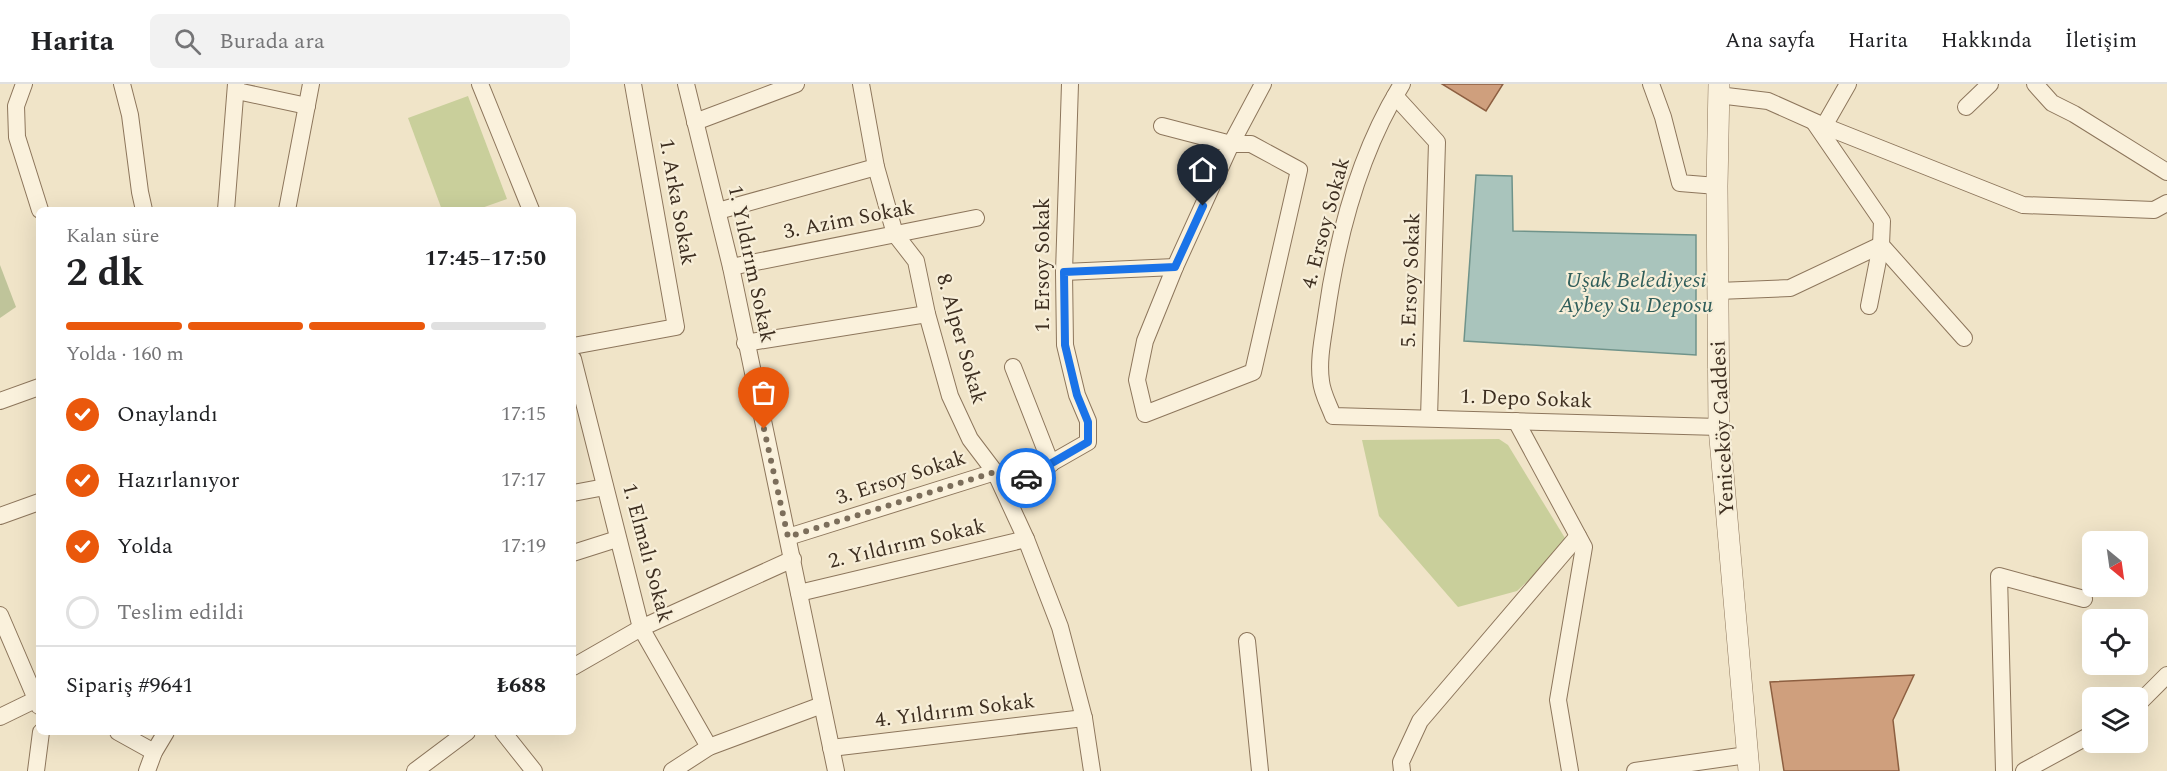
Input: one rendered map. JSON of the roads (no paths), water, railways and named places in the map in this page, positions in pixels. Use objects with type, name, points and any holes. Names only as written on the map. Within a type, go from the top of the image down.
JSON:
[{"type":"street","points":[[24,84],[16,106],[17,137],[39,207]]},
{"type":"street","points":[[122,84],[130,115],[143,207]]},
{"type":"street","points":[[288,207],[311,84]]},
{"type":"street","points":[[480,84],[530,207]]},
{"type":"street","name":"1. Arka Sokak","points":[[576,344],[676,327],[633,84]]},
{"type":"street","name":"1. Yıldırım Sokak","points":[[686,84],[731,267],[836,771]]},
{"type":"street","points":[[695,122],[796,84]]},
{"type":"street","name":"8. Alper Sokak","points":[[861,84],[876,167],[895,234],[916,261],[927,314],[950,396],[970,439],[995,472],[1026,539],[1060,627],[1084,718],[1092,771]]},
{"type":"street","name":"1. Ersoy Sokak","points":[[1070,84],[1064,272],[1065,345],[1077,395],[1088,422],[1088,442]]},
{"type":"street","points":[[1162,126],[1231,144],[1251,144],[1299,170],[1253,372],[1145,414],[1137,380],[1145,341],[1175,267],[1231,144],[1263,84]]},
{"type":"street","points":[[1651,84],[1663,117],[1680,183],[1717,186]]},
{"type":"street","points":[[1819,123],[1848,84]]},
{"type":"street","points":[[1966,107],[1990,84]]},
{"type":"street","points":[[2035,84],[2052,103],[2074,114],[2167,172]]},
{"type":"street","points":[[226,207],[236,88],[307,106]]},
{"type":"street","points":[[1719,89],[1768,101],[2023,205],[2154,210],[2167,203]]},
{"type":"street","name":"Yeniceköy Caddesi","points":[[1719,89],[1717,186],[1719,427],[1748,763]]},
{"type":"street","name":"5. Ersoy Sokak","points":[[1398,90],[1437,142],[1429,418]]},
{"type":"street","name":"4. Ersoy Sokak","points":[[1333,416],[1321,383],[1320,355],[1333,265],[1375,135],[1398,90]]},
{"type":"street","points":[[1819,123],[1882,221],[1881,245],[1869,306]]},
{"type":"street","points":[[717,211],[876,167]]},
{"type":"street","name":"3. Azim Sokak","points":[[731,267],[976,218]]},
{"type":"street","points":[[1718,291],[1790,288],[1881,245]]},
{"type":"street","points":[[1881,245],[1964,338]]},
{"type":"street","points":[[1064,272],[1175,267]]},
{"type":"street","points":[[745,343],[927,314]]},
{"type":"street","points":[[1013,367],[1051,464]]},
{"type":"street","name":"1. Elmalı Sokak","points":[[576,385],[641,628],[709,747]]},
{"type":"street","points":[[0,401],[36,388]]},
{"type":"street","name":"1. Depo Sokak","points":[[1333,416],[1719,427]]},
{"type":"street","points":[[1516,421],[1584,547],[1558,700],[1570,771]]},
{"type":"street","name":"3. Ersoy Sokak","points":[[788,537],[995,472],[1018,482],[1088,442]]},
{"type":"street","points":[[576,492],[605,487]]},
{"type":"street","points":[[0,516],[36,503]]},
{"type":"street","points":[[1402,771],[1401,762],[1420,721],[1578,536]]},
{"type":"street","points":[[576,552],[617,539]]},
{"type":"street","name":"2. Yıldırım Sokak","points":[[799,593],[1026,539]]},
{"type":"street","points":[[576,665],[641,628],[793,559]]},
{"type":"street","points":[[2004,771],[1999,576],[2084,599]]},
{"type":"street","points":[[0,615],[36,696]]},
{"type":"street","points":[[1247,641],[1260,771]]},
{"type":"street","points":[[2148,694],[2167,675]]},
{"type":"street","points":[[0,717],[36,702]]},
{"type":"street","points":[[672,771],[709,747],[822,705]]},
{"type":"street","name":"4. Yıldırım Sokak","points":[[831,748],[1084,718]]},
{"type":"street","points":[[34,770],[40,735]]},
{"type":"street","points":[[123,735],[154,752]]},
{"type":"street","points":[[147,771],[154,752],[164,735]]},
{"type":"street","points":[[415,771],[463,735]]},
{"type":"street","points":[[505,735],[534,771]]},
{"type":"street","points":[[2031,769],[2082,740]]},
{"type":"street","points":[[1635,771],[1748,763]]},
{"type":"water","name":"Uşak Belediyesi Aybey Su Deposu","points":[[1476,175],[1512,176],[1513,231],[1696,235],[1696,355],[1464,341]]}]
